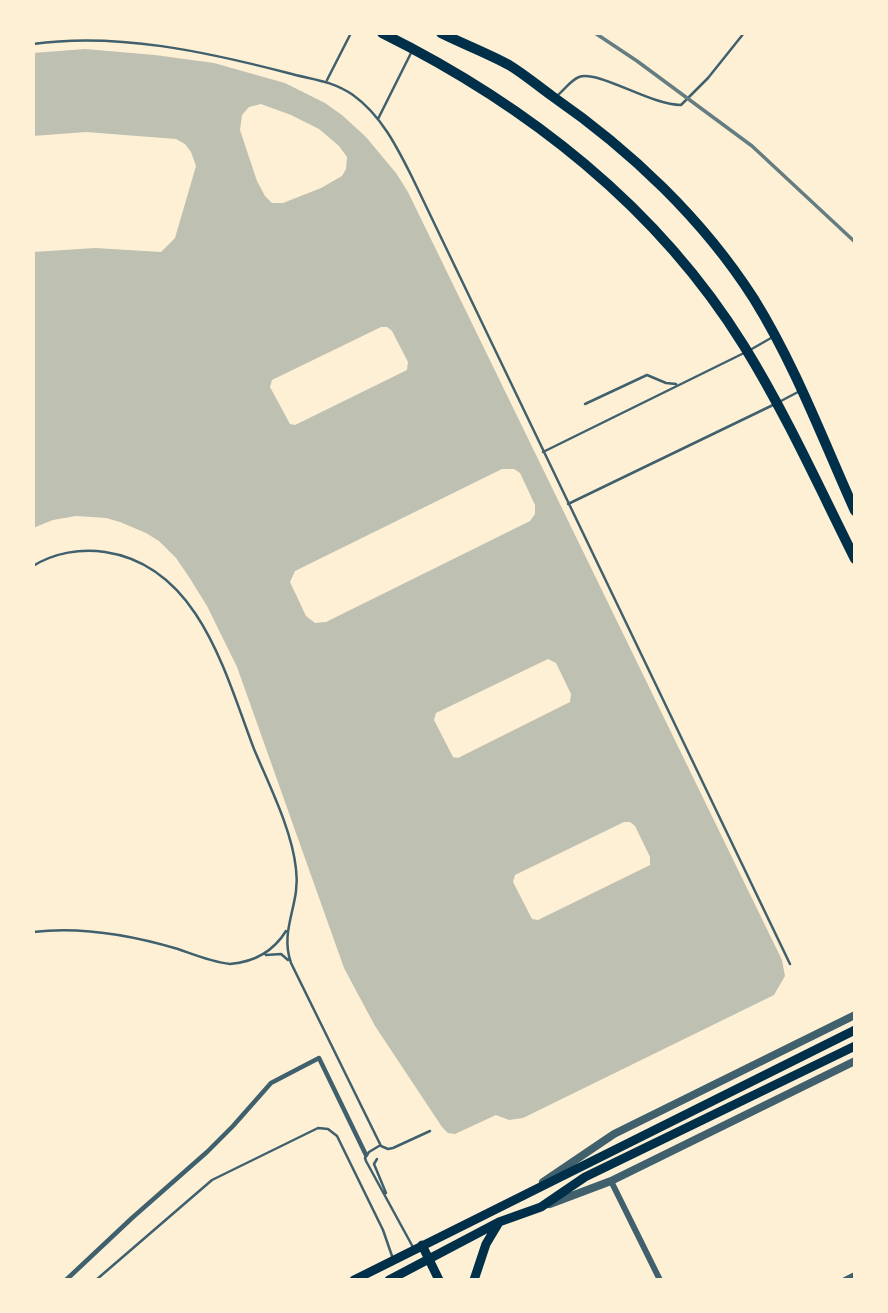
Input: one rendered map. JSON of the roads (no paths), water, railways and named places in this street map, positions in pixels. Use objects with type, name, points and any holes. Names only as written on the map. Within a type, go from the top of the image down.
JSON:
[{"type":"main road","points":[[382,33],[473,83],[555,139],[635,210],[689,269],[747,352],[776,403],[855,559]]},
{"type":"main road","points":[[441,33],[509,65],[583,117],[645,170],[706,236],[753,299],[774,336],[855,510]]},
{"type":"main road","points":[[354,1280],[855,1030]]},
{"type":"main road","points":[[389,1261],[392,1279],[499,1222],[541,1207],[585,1177],[855,1046]]},
{"type":"main road","points":[[474,1280],[486,1244],[499,1222]]},
{"type":"main road","points":[[418,1247],[428,1258],[439,1280]]},
{"type":"street","points":[[529,1192],[614,1134],[855,1015]]},
{"type":"street","points":[[66,1280],[132,1217],[207,1152],[271,1083],[319,1058],[366,1155]]},
{"type":"street","points":[[541,1207],[611,1181],[855,1061]]},
{"type":"street","points":[[611,1181],[660,1280]]},
{"type":"street","points":[[845,1280],[855,1275]]},
{"type":"lane","points":[[327,80],[351,33]]},
{"type":"lane","points":[[555,98],[576,78],[591,75],[656,102],[681,105],[708,78],[744,33]]},
{"type":"lane","points":[[33,44],[101,42],[162,46],[327,80],[354,96],[378,119],[412,177],[790,964]]},
{"type":"lane","points":[[378,119],[413,49]]},
{"type":"lane","points":[[543,452],[747,352],[774,336]]},
{"type":"lane","points":[[584,404],[647,375],[666,383],[679,384]]},
{"type":"lane","points":[[568,504],[801,390]]},
{"type":"lane","points":[[33,566],[56,555],[71,552],[88,550],[116,553],[153,569],[172,583],[196,614],[230,687],[293,854],[297,893],[287,930],[286,948],[291,962],[381,1146],[393,1149],[430,1131]]},
{"type":"lane","points":[[33,932],[85,930],[140,939],[230,964],[276,953],[291,962]]},
{"type":"lane","points":[[261,956],[276,946],[287,930]]},
{"type":"lane","points":[[96,1280],[212,1180],[318,1128],[328,1129],[337,1136],[383,1230],[389,1261]]},
{"type":"lane","points":[[381,1146],[366,1155],[366,1161],[418,1247]]},
{"type":"lane","points":[[377,1159],[374,1164],[389,1199]]},
{"type":"railway","points":[[595,33],[752,146],[855,242]]}]
